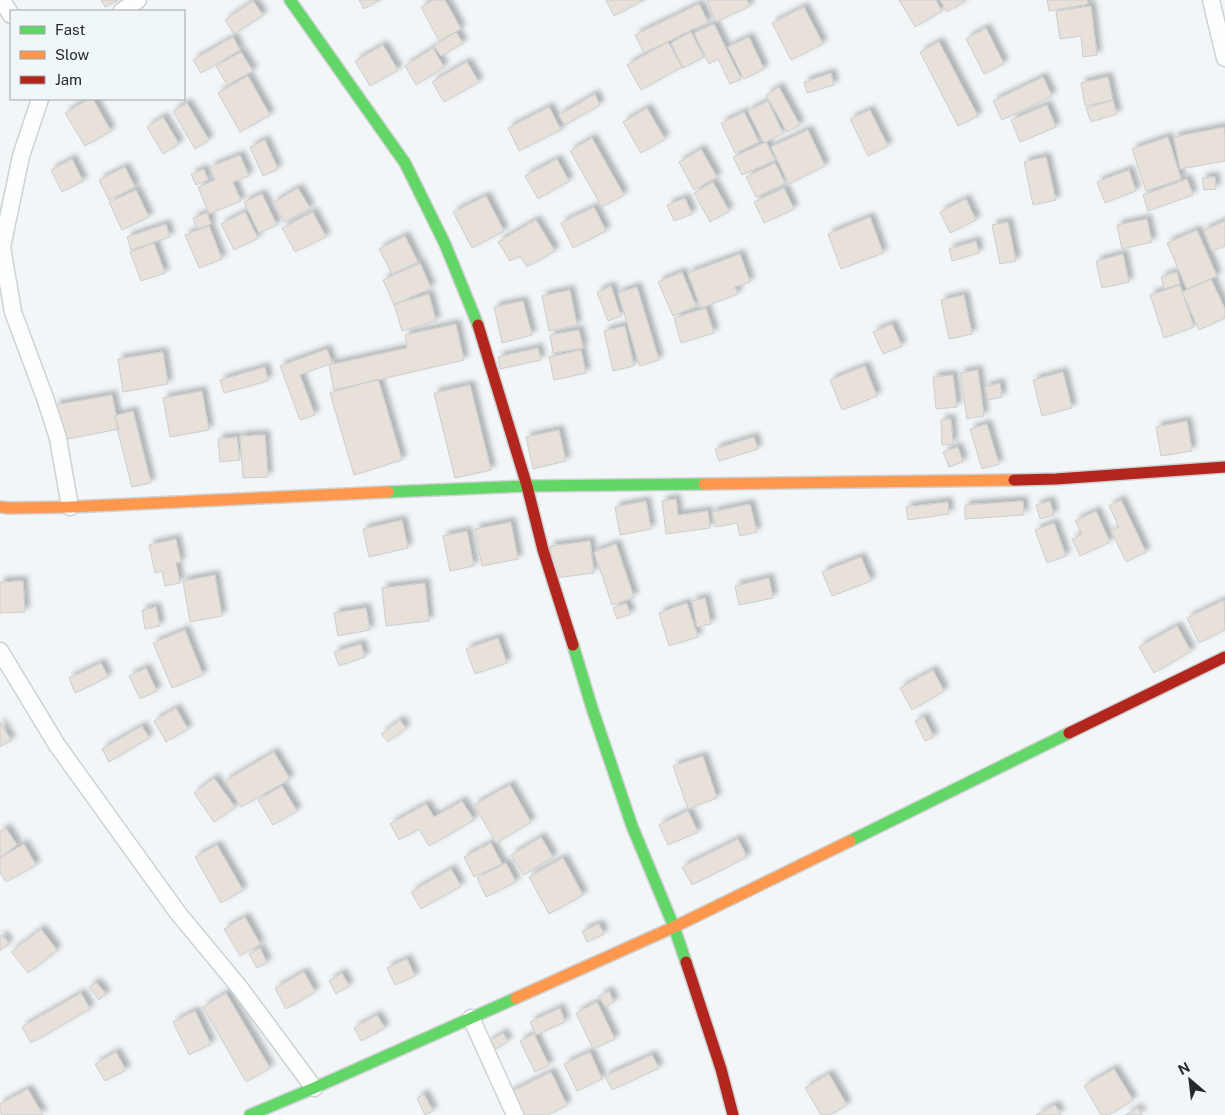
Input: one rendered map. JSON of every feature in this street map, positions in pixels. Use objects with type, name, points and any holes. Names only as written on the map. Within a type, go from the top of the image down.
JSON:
[{"type":"street","points":[[2,0],[10,13]]},
{"type":"street","points":[[123,10],[138,0]]},
{"type":"street","points":[[290,0],[404,163],[445,244],[479,327],[527,486],[543,550],[592,708],[632,826],[674,927],[721,1069],[733,1115]]},
{"type":"street","points":[[1211,0],[1225,58]]},
{"type":"street","points":[[40,100],[22,156],[1,247],[13,312],[58,438],[70,507]]},
{"type":"street","points":[[0,507],[70,507],[527,486],[1056,479],[1225,466]]},
{"type":"street","points":[[0,651],[57,745],[178,913],[240,988],[314,1088]]},
{"type":"street","points":[[250,1115],[674,927],[1225,657]]},
{"type":"street","points":[[471,1018],[514,1115]]},
{"type":"building","points":[[101,0],[117,0],[117,1],[105,7]]},
{"type":"building","points":[[359,0],[380,0],[364,9]]},
{"type":"building","points":[[434,0],[445,0],[461,29],[439,41],[421,7]]},
{"type":"building","points":[[606,0],[644,0],[614,16]]},
{"type":"building","points":[[708,0],[747,0],[750,6],[716,22]]},
{"type":"building","points":[[899,0],[936,0],[942,11],[915,27]]},
{"type":"building","points":[[940,0],[963,0],[964,2],[947,12]]},
{"type":"building","points":[[1047,0],[1087,0],[1088,4],[1049,11]]},
{"type":"building","points":[[253,1],[263,15],[234,34],[225,20]]},
{"type":"building","points":[[699,4],[708,22],[644,53],[635,35]]},
{"type":"building","points":[[1091,6],[1097,55],[1083,57],[1081,36],[1060,39],[1056,11]]},
{"type":"building","points":[[804,7],[823,44],[791,60],[772,23]]},
{"type":"building","points":[[714,24],[741,79],[730,84],[718,59],[709,64],[694,33]]},
{"type":"building","points":[[986,28],[1004,64],[984,74],[966,39]]},
{"type":"building","points":[[456,32],[463,43],[441,56],[434,46]]},
{"type":"building","points":[[691,32],[704,57],[683,68],[671,43]]},
{"type":"building","points":[[233,37],[240,50],[201,73],[193,60]]},
{"type":"building","points":[[749,37],[764,69],[744,79],[728,47]]},
{"type":"building","points":[[668,42],[682,67],[641,90],[627,65]]},
{"type":"building","points":[[939,42],[978,116],[958,126],[920,52]]},
{"type":"building","points":[[383,45],[398,70],[370,86],[355,61]]},
{"type":"building","points":[[433,48],[444,67],[416,85],[405,66]]},
{"type":"building","points":[[241,52],[253,71],[227,85],[216,66]]},
{"type":"building","points":[[467,62],[479,82],[444,102],[432,82]]},
{"type":"building","points":[[831,73],[834,85],[807,93],[804,82]]},
{"type":"building","points":[[248,76],[270,115],[240,132],[218,93]]},
{"type":"building","points":[[1043,77],[1052,96],[1002,120],[993,101]]},
{"type":"building","points":[[1108,77],[1113,100],[1085,106],[1081,83]]},
{"type":"building","points":[[779,87],[800,125],[787,132],[766,95]]},
{"type":"building","points":[[595,94],[600,105],[565,125],[559,115]]},
{"type":"building","points":[[87,100],[94,100],[111,131],[85,146],[65,113]]},
{"type":"building","points":[[1113,100],[1117,114],[1091,122],[1086,108]]},
{"type":"building","points":[[768,101],[783,133],[764,143],[748,111]]},
{"type":"building","points":[[187,103],[209,140],[195,149],[173,111]]},
{"type":"building","points":[[1047,105],[1056,127],[1020,142],[1011,120]]},
{"type":"building","points":[[549,107],[561,130],[519,151],[508,128]]},
{"type":"building","points":[[647,108],[665,139],[641,153],[623,122]]},
{"type":"building","points":[[870,110],[888,146],[868,156],[850,119]]},
{"type":"building","points":[[744,112],[759,142],[735,153],[721,123]]},
{"type":"building","points":[[163,117],[179,144],[163,154],[147,127]]},
{"type":"building","points":[[1224,127],[1225,161],[1180,169],[1174,137]]},
{"type":"building","points":[[808,130],[825,166],[789,184],[771,147]]},
{"type":"building","points":[[1168,137],[1181,179],[1146,191],[1132,149]]},
{"type":"building","points":[[592,138],[624,195],[602,207],[570,151]]},
{"type":"building","points":[[265,140],[278,169],[263,176],[250,147]]},
{"type":"building","points":[[766,142],[775,160],[742,175],[733,157]]},
{"type":"building","points":[[701,149],[717,177],[694,190],[679,162]]},
{"type":"building","points":[[240,155],[249,176],[233,182],[241,201],[209,214],[198,187],[215,180],[210,167]]},
{"type":"building","points":[[1046,157],[1056,200],[1033,205],[1024,162]]},
{"type":"building","points":[[72,159],[83,181],[62,192],[51,170]]},
{"type":"building","points":[[557,159],[569,181],[538,199],[525,176]]},
{"type":"building","points":[[775,163],[785,183],[756,197],[746,177]]},
{"type":"building","points":[[125,167],[135,187],[109,200],[99,180]]},
{"type":"building","points":[[204,169],[208,180],[196,185],[191,174]]},
{"type":"building","points":[[1129,170],[1136,191],[1105,203],[1097,182]]},
{"type":"building","points":[[1215,177],[1216,189],[1204,190],[1202,178]]},
{"type":"building","points":[[1187,179],[1193,195],[1148,211],[1143,195]]},
{"type":"building","points":[[713,182],[729,211],[710,222],[694,193]]},
{"type":"building","points":[[298,188],[310,208],[285,222],[273,203]]},
{"type":"building","points":[[784,188],[794,209],[764,223],[754,202]]},
{"type":"building","points":[[136,190],[149,217],[122,230],[109,202]]},
{"type":"building","points":[[262,194],[277,225],[259,233],[244,202]]},
{"type":"building","points":[[486,196],[504,231],[472,248],[453,212]]},
{"type":"building","points":[[685,198],[692,214],[674,221],[667,205]]},
{"type":"building","points":[[966,199],[976,220],[950,233],[940,212]]},
{"type":"building","points":[[594,207],[606,231],[573,248],[561,223]]},
{"type":"building","points":[[245,212],[258,238],[234,250],[221,224]]},
{"type":"building","points":[[313,212],[326,237],[295,252],[282,228]]},
{"type":"building","points":[[207,213],[211,224],[197,229],[193,218]]},
{"type":"building","points":[[870,217],[883,253],[841,269],[828,234]]},
{"type":"building","points":[[1147,219],[1152,242],[1122,249],[1117,225]]},
{"type":"building","points":[[536,220],[555,251],[527,267],[520,256],[510,261],[498,242]]},
{"type":"building","points":[[1225,221],[1225,246],[1212,251],[1204,230]]},
{"type":"building","points":[[1008,222],[1016,261],[1000,264],[992,225]]},
{"type":"building","points":[[166,224],[170,237],[131,250],[127,237]]},
{"type":"building","points":[[209,226],[222,259],[199,268],[185,235]]},
{"type":"building","points":[[1197,230],[1217,276],[1187,289],[1167,243]]},
{"type":"building","points":[[405,236],[418,262],[392,274],[379,249]]},
{"type":"building","points":[[976,241],[979,253],[952,261],[949,249]]},
{"type":"building","points":[[154,243],[165,273],[141,281],[130,252]]},
{"type":"building","points":[[740,254],[750,282],[735,287],[738,294],[701,308],[688,273]]},
{"type":"building","points":[[1123,254],[1129,282],[1102,288],[1096,261]]},
{"type":"building","points":[[420,263],[431,288],[394,305],[383,280]]},
{"type":"building","points":[[682,272],[696,306],[673,316],[658,282]]},
{"type":"building","points":[[1177,272],[1180,284],[1164,289],[1161,277]]},
{"type":"building","points":[[1211,279],[1225,309],[1225,318],[1199,330],[1182,292]]},
{"type":"building","points":[[1180,285],[1194,327],[1164,338],[1150,295]]},
{"type":"building","points":[[611,286],[621,316],[608,321],[597,292]]},
{"type":"building","points":[[637,287],[659,360],[640,366],[618,293]]},
{"type":"building","points":[[570,290],[577,325],[549,331],[542,296]]},
{"type":"building","points":[[429,294],[436,321],[402,331],[394,304]]},
{"type":"building","points":[[964,295],[972,334],[949,339],[941,300]]},
{"type":"building","points":[[523,301],[532,335],[502,343],[494,307]]},
{"type":"building","points":[[706,308],[714,333],[681,343],[674,318]]},
{"type":"building","points":[[456,324],[464,360],[334,390],[329,365],[407,348],[405,335]]},
{"type":"building","points":[[892,324],[902,346],[883,354],[873,332]]},
{"type":"building","points":[[625,326],[634,366],[613,371],[604,331]]},
{"type":"building","points":[[579,330],[583,348],[553,353],[550,335]]},
{"type":"building","points":[[538,348],[541,360],[500,369],[498,357]]},
{"type":"building","points":[[327,349],[332,363],[300,375],[315,415],[300,420],[280,366]]},
{"type":"building","points":[[581,350],[586,373],[554,380],[549,357]]},
{"type":"building","points":[[163,352],[168,384],[123,392],[118,359]]},
{"type":"building","points":[[865,366],[877,396],[842,410],[830,380]]},
{"type":"building","points":[[265,367],[268,381],[224,393],[220,380]]},
{"type":"building","points":[[978,370],[984,416],[967,419],[960,373]]},
{"type":"building","points":[[1063,372],[1072,408],[1042,416],[1033,380]]},
{"type":"building","points":[[953,375],[957,407],[936,409],[933,377]]},
{"type":"building","points":[[378,379],[402,460],[354,475],[330,393]]},
{"type":"building","points":[[1000,383],[1002,397],[988,400],[985,387]]},
{"type":"building","points":[[470,385],[491,470],[455,478],[434,393]]},
{"type":"building","points":[[202,391],[209,430],[170,437],[163,398]]},
{"type":"building","points":[[112,395],[119,429],[62,440],[55,405]]},
{"type":"building","points":[[133,411],[151,483],[132,487],[114,416]]},
{"type":"building","points":[[951,419],[953,444],[942,445],[941,420]]},
{"type":"building","points":[[1187,421],[1192,451],[1161,456],[1156,427]]},
{"type":"building","points":[[987,424],[999,464],[982,469],[970,429]]},
{"type":"building","points":[[559,430],[566,461],[533,469],[526,437]]},
{"type":"building","points":[[265,435],[268,477],[243,478],[240,436]]},
{"type":"building","points":[[237,437],[240,460],[220,462],[218,439]]},
{"type":"building","points":[[754,437],[758,449],[719,461],[715,449]]},
{"type":"building","points":[[958,447],[963,462],[949,467],[943,452]]},
{"type":"building","points":[[676,499],[678,515],[708,511],[710,528],[666,534],[662,501]]},
{"type":"building","points":[[1121,500],[1146,552],[1126,562],[1111,531],[1119,527],[1109,506]]},
{"type":"building","points":[[646,501],[651,529],[620,535],[615,507]]},
{"type":"building","points":[[1023,501],[1024,515],[965,519],[965,505]]},
{"type":"building","points":[[1050,501],[1054,515],[1040,519],[1036,505]]},
{"type":"building","points":[[948,502],[949,514],[908,520],[906,507]]},
{"type":"building","points":[[750,504],[757,532],[740,536],[737,523],[716,527],[712,512]]},
{"type":"building","points":[[1096,511],[1110,542],[1080,556],[1072,539],[1082,534],[1075,521]]},
{"type":"building","points":[[402,520],[408,548],[369,557],[363,529]]},
{"type":"building","points":[[511,522],[518,559],[482,566],[475,529]]},
{"type":"building","points":[[1054,523],[1066,556],[1047,563],[1035,530]]},
{"type":"building","points":[[467,531],[474,566],[450,571],[443,536]]},
{"type":"building","points":[[176,539],[181,562],[176,563],[180,583],[165,586],[162,571],[155,573],[149,545]]},
{"type":"building","points":[[590,541],[594,573],[555,578],[550,546]]},
{"type":"building","points":[[616,544],[634,597],[612,605],[594,552]]},
{"type":"building","points":[[861,557],[871,581],[832,596],[822,572]]},
{"type":"building","points":[[215,575],[222,616],[190,622],[183,581]]},
{"type":"building","points":[[769,578],[773,598],[739,605],[735,586]]},
{"type":"building","points":[[23,581],[25,612],[0,613],[0,582]]},
{"type":"building","points":[[425,583],[429,621],[386,626],[382,588]]},
{"type":"building","points":[[705,598],[711,624],[697,627],[692,601]]},
{"type":"building","points":[[1224,600],[1225,630],[1199,643],[1187,618]]},
{"type":"building","points":[[626,603],[631,614],[617,619],[613,608]]},
{"type":"building","points":[[687,603],[698,637],[669,646],[659,613]]},
{"type":"building","points":[[156,607],[160,626],[145,629],[142,610]]},
{"type":"building","points":[[366,608],[370,630],[338,636],[334,613]]},
{"type":"building","points":[[1177,626],[1191,651],[1154,673],[1139,647]]},
{"type":"building","points":[[185,630],[203,675],[172,688],[153,643]]},
{"type":"building","points":[[498,638],[507,663],[475,674],[466,649]]},
{"type":"building","points":[[361,644],[365,657],[339,666],[334,652]]},
{"type":"building","points":[[101,663],[108,677],[75,693],[69,678]]},
{"type":"building","points":[[146,668],[157,691],[140,699],[129,676]]},
{"type":"building","points":[[933,670],[944,691],[912,710],[900,688]]},
{"type":"building","points":[[176,708],[188,729],[166,742],[154,721]]},
{"type":"building","points":[[924,717],[934,737],[925,741],[915,721]]},
{"type":"building","points":[[400,720],[406,728],[388,742],[381,734]]},
{"type":"building","points":[[0,722],[11,740],[0,747]]},
{"type":"building","points":[[142,726],[149,738],[109,762],[102,749]]},
{"type":"building","points":[[274,752],[290,779],[241,807],[225,781]]},
{"type":"building","points":[[703,756],[717,798],[688,809],[673,766]]},
{"type":"building","points":[[214,778],[235,807],[214,822],[194,793]]},
{"type":"building","points":[[510,785],[531,822],[496,843],[474,805]]},
{"type":"building","points":[[282,786],[297,811],[273,825],[258,800]]},
{"type":"building","points":[[462,801],[474,820],[429,846],[419,829],[399,840],[390,824],[426,804],[434,817]]},
{"type":"building","points":[[688,811],[698,832],[668,845],[659,825]]},
{"type":"building","points":[[6,828],[17,845],[0,857],[0,832]]},
{"type":"building","points":[[541,837],[553,857],[524,875],[511,855]]},
{"type":"building","points":[[738,839],[747,857],[692,885],[682,867]]},
{"type":"building","points":[[491,843],[502,864],[474,877],[464,857]]},
{"type":"building","points":[[24,844],[36,865],[6,882],[0,873],[0,858]]},
{"type":"building","points":[[217,845],[243,890],[221,903],[195,857]]},
{"type":"building","points":[[563,858],[583,895],[549,914],[529,877]]},
{"type":"building","points":[[506,863],[516,882],[486,897],[477,878]]},
{"type":"building","points":[[451,869],[461,886],[421,909],[411,892]]},
{"type":"building","points":[[245,917],[260,944],[240,956],[224,929]]},
{"type":"building","points":[[599,924],[604,934],[587,942],[582,931]]},
{"type":"building","points":[[41,929],[57,950],[28,973],[11,952]]},
{"type":"building","points":[[2,935],[9,943],[0,951],[0,936]]},
{"type":"building","points":[[260,948],[267,963],[257,968],[249,954]]},
{"type":"building","points":[[407,959],[415,976],[395,985],[387,968]]},
{"type":"building","points":[[304,972],[315,992],[286,1009],[275,988]]},
{"type":"building","points":[[342,973],[349,986],[336,994],[329,981]]},
{"type":"building","points":[[96,982],[106,994],[99,1000],[89,987]]},
{"type":"building","points":[[609,991],[614,1002],[605,1007],[599,996]]},
{"type":"building","points":[[81,993],[90,1009],[31,1043],[22,1027]]},
{"type":"building","points":[[226,993],[270,1068],[246,1082],[203,1007]]},
{"type":"building","points":[[597,1002],[615,1039],[593,1049],[576,1013]]},
{"type":"building","points":[[560,1008],[565,1022],[536,1035],[530,1022]]},
{"type":"building","points":[[195,1011],[211,1044],[189,1055],[173,1022]]},
{"type":"building","points":[[377,1015],[385,1028],[361,1041],[354,1028]]},
{"type":"building","points":[[503,1033],[508,1041],[491,1052],[486,1044]]},
{"type":"building","points":[[534,1034],[549,1065],[535,1072],[520,1041]]},
{"type":"building","points":[[116,1052],[126,1070],[105,1081],[95,1064]]},
{"type":"building","points":[[590,1052],[602,1079],[577,1091],[564,1064]]},
{"type":"building","points":[[652,1055],[659,1068],[612,1090],[605,1076]]},
{"type":"building","points":[[1114,1069],[1133,1100],[1109,1115],[1101,1115],[1084,1086]]},
{"type":"building","points":[[551,1072],[567,1105],[548,1115],[520,1115],[509,1093]]},
{"type":"building","points":[[829,1074],[847,1105],[830,1115],[821,1115],[805,1088]]},
{"type":"building","points":[[28,1089],[43,1115],[2,1115],[0,1104]]},
{"type":"building","points":[[424,1094],[433,1111],[425,1115],[417,1098]]},
{"type":"building","points":[[1055,1105],[1061,1115],[1036,1115]]},
{"type":"building","points":[[1138,1108],[1142,1115],[1125,1115]]},
{"type":"traffic: fast","points":[[290,0],[405,163],[445,244],[478,325]]},
{"type":"traffic: fast","points":[[388,492],[527,486],[704,484]]},
{"type":"traffic: fast","points":[[573,645],[632,826],[674,927],[686,962]]},
{"type":"traffic: fast","points":[[850,841],[1069,733]]},
{"type":"traffic: fast","points":[[250,1115],[516,998]]},
{"type":"traffic: slow","points":[[704,484],[1014,480]]},
{"type":"traffic: slow","points":[[0,507],[70,507],[388,492]]},
{"type":"traffic: slow","points":[[516,998],[674,927],[850,841]]},
{"type":"traffic: jam","points":[[478,325],[527,486],[543,550],[573,645]]},
{"type":"traffic: jam","points":[[1014,480],[1056,479],[1225,467]]},
{"type":"traffic: jam","points":[[1069,733],[1225,657]]},
{"type":"traffic: jam","points":[[686,962],[721,1069],[733,1115]]}]
